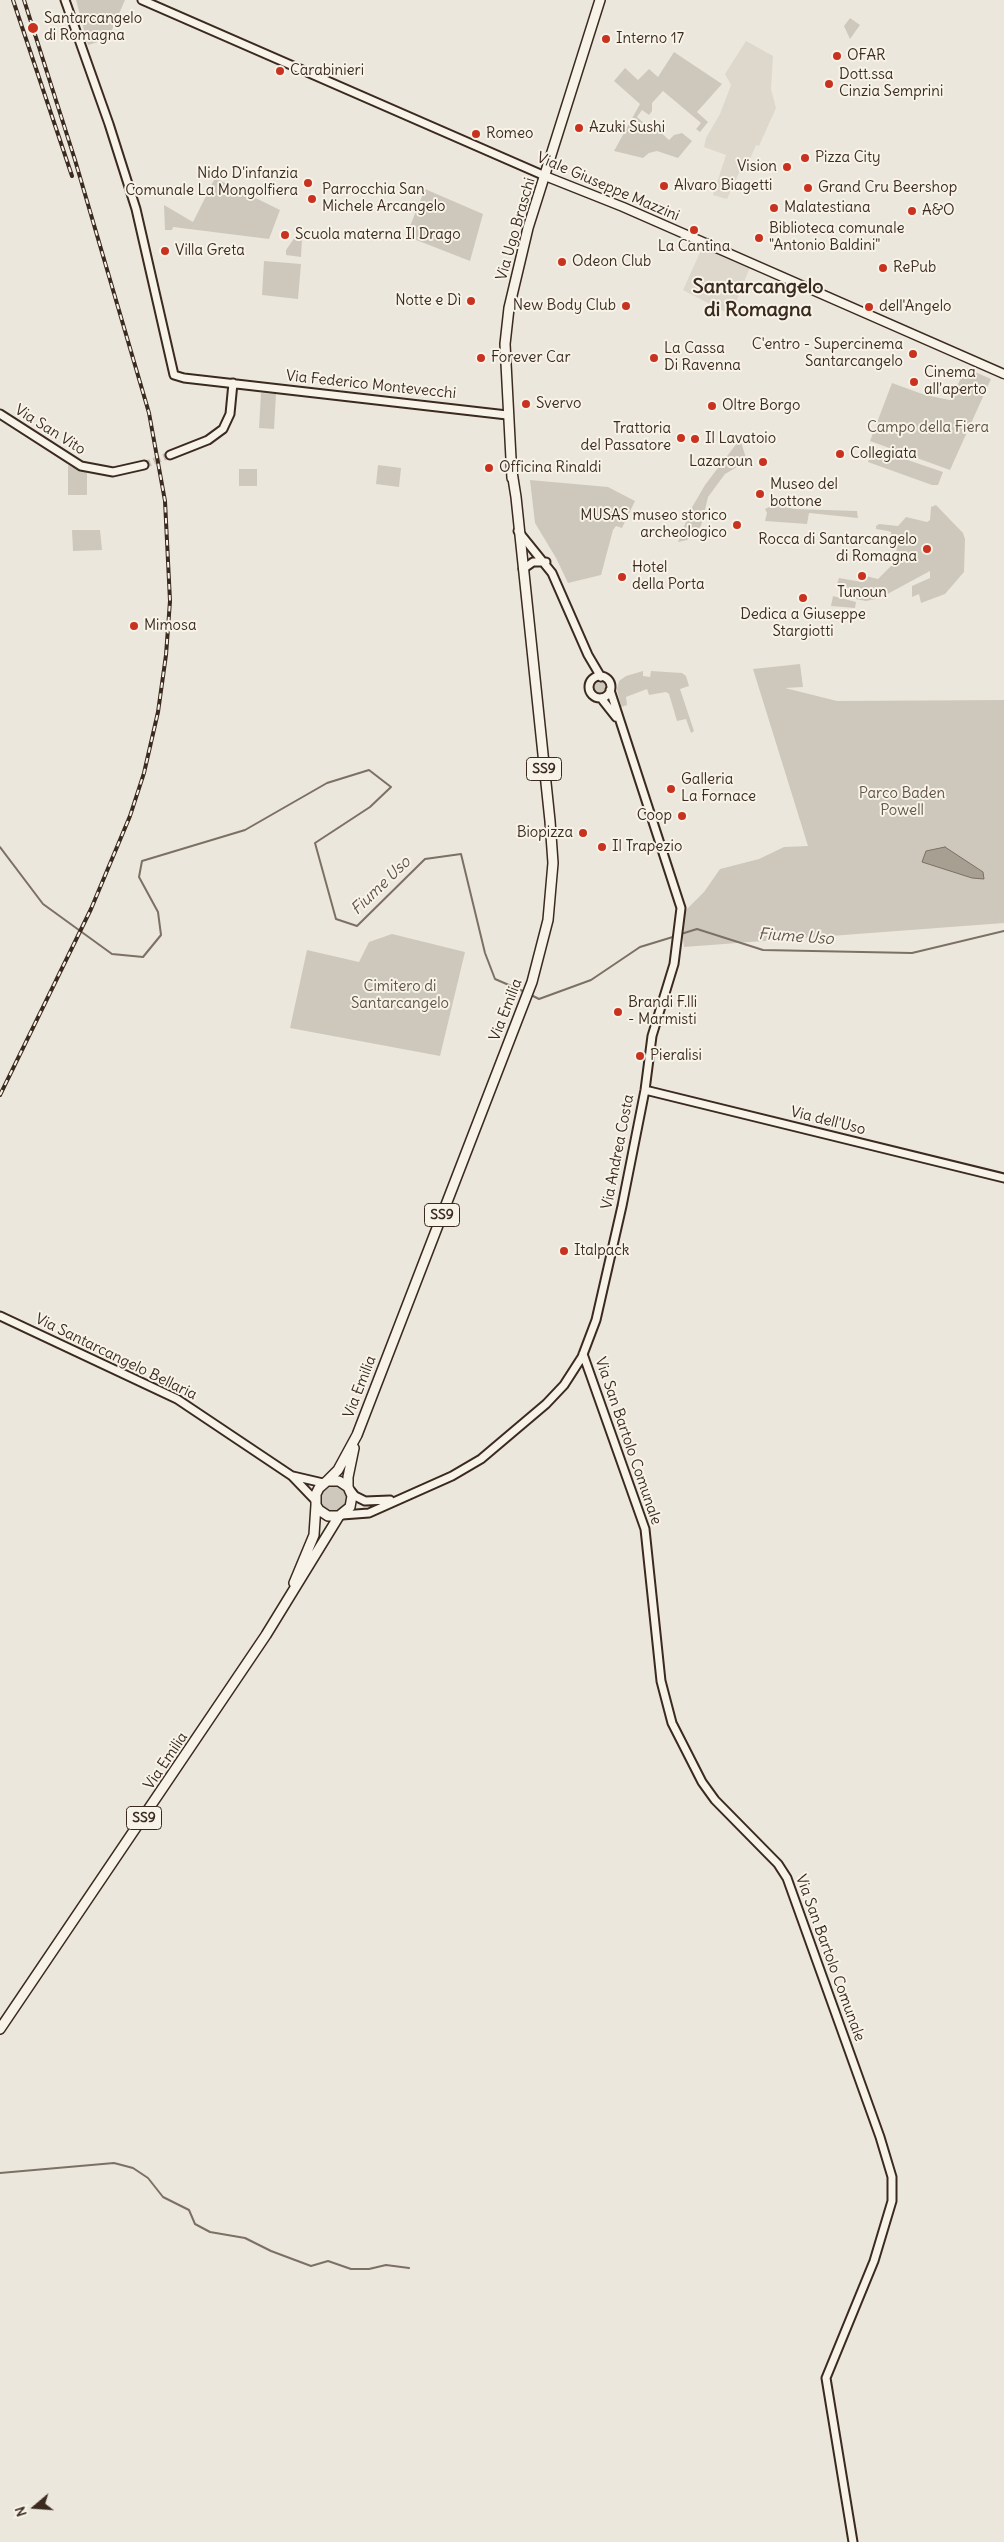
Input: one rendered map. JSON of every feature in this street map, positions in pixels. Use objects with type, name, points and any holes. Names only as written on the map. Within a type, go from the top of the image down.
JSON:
[{"type":"main road","name":"Via Ugo Braschi","points":[[520,533],[507,415],[505,344],[509,308],[520,257],[600,0]]},
{"type":"main road","name":"Viale Giuseppe Mazzini","points":[[545,176],[1004,374]]},
{"type":"main road","name":"Via Ugo Braschi","points":[[512,472],[523,569]]},
{"type":"main road","name":"Via Emilia","points":[[285,1605],[314,1535],[316,1494],[338,1470],[357,1436],[520,1013],[536,968],[548,920],[553,863],[523,569]]},
{"type":"main road","name":"Via Emilia","points":[[0,2029],[141,1823],[285,1605],[341,1516],[350,1508],[348,1477],[357,1436]]},
{"type":"main road","points":[[325,1482],[339,1481],[350,1489]]},
{"type":"main road","points":[[316,1502],[323,1514],[341,1516]]},
{"type":"street","points":[[65,0],[70,11]]},
{"type":"street","points":[[70,11],[71,0]]},
{"type":"street","name":"Viale Giuseppe Mazzini","points":[[142,0],[545,176]]},
{"type":"street","name":"Via Federico Montevecchi","points":[[70,11],[136,209],[173,372],[177,376],[507,415]]},
{"type":"street","points":[[170,455],[216,435],[227,423],[236,384]]},
{"type":"street","name":"Via San Vito","points":[[0,414],[81,466],[109,472],[144,465]]},
{"type":"street","points":[[520,533],[546,562],[588,655],[601,677],[609,682],[610,690],[607,696],[601,698],[592,693],[588,655]]},
{"type":"street","points":[[523,569],[533,562],[546,562]]},
{"type":"street","points":[[592,680],[601,677]]},
{"type":"street","name":"Via Andrea Costa","points":[[341,1516],[369,1513],[395,1499],[452,1476],[482,1458],[511,1435],[558,1392],[583,1354],[596,1320],[645,1090],[652,1036],[674,964],[681,912],[678,894],[610,690]]},
{"type":"street","name":"Via Andrea Costa","points":[[601,698],[620,722]]},
{"type":"street","name":"Via dell'Uso","points":[[645,1090],[1004,1178]]},
{"type":"street","name":"Via Santarcangelo Bellaria","points":[[1,1316],[178,1399],[292,1476],[316,1502]]},
{"type":"street","name":"Via San Bartolo Comunale","points":[[583,1354],[645,1529],[661,1681],[672,1722],[702,1782],[723,1808],[773,1858],[788,1878],[880,2137],[892,2178],[892,2201],[874,2261],[826,2378],[853,2542]]},
{"type":"street","name":"Via Santarcangelo Bellaria","points":[[292,1476],[325,1482]]},
{"type":"street","name":"Via Andrea Costa","points":[[350,1489],[355,1496],[365,1501],[395,1499]]},
{"type":"shaded area","points":[[746,41],[773,56],[771,89],[776,108],[759,146],[756,145],[749,161],[745,160],[727,199],[713,195],[726,155],[704,147],[706,138],[720,114],[731,85],[725,74]]},
{"type":"shaded area","points":[[703,246],[750,267],[731,315],[683,290]]},
{"type":"shaded area","points":[[945,847],[983,872],[984,879],[972,878],[922,862],[926,851]]},
{"type":"green space","points":[[76,0],[125,0],[108,39],[88,45]]},
{"type":"green space","points":[[850,18],[860,25],[850,39],[844,26]]},
{"type":"green space","points":[[674,52],[722,84],[697,112],[708,122],[700,132],[696,129],[701,123],[663,91],[652,103],[652,111],[649,115],[642,110],[637,117],[653,131],[656,128],[669,140],[674,135],[682,133],[692,141],[678,158],[657,151],[649,153],[643,158],[614,151],[640,104],[614,81],[625,68],[638,80],[649,69],[658,77]]},
{"type":"green space","points":[[215,178],[280,210],[269,239],[173,227],[172,230],[165,230],[164,205],[193,222]]},
{"type":"green space","points":[[425,189],[483,214],[470,261],[406,236]]},
{"type":"green space","points":[[295,237],[302,239],[301,257],[286,255],[286,250]]},
{"type":"green space","points":[[264,261],[301,264],[298,299],[262,295]]},
{"type":"green space","name":"Campo della Fiera","points":[[966,368],[991,379],[950,470],[870,441],[892,383],[925,395],[950,400]]},
{"type":"green space","points":[[261,393],[276,394],[274,429],[259,428]]},
{"type":"green space","points":[[740,439],[747,461],[725,474],[708,497],[701,526],[687,540],[678,542],[691,509],[705,485]]},
{"type":"green space","points":[[872,448],[943,472],[938,485],[932,485],[868,462]]},
{"type":"green space","points":[[68,465],[87,473],[87,495],[68,495]]},
{"type":"green space","points":[[378,465],[401,468],[399,487],[376,484]]},
{"type":"green space","points":[[239,469],[257,469],[257,486],[239,486]]},
{"type":"green space","points":[[530,480],[608,487],[635,501],[622,528],[616,526],[613,530],[601,575],[568,583],[556,558],[535,523]]},
{"type":"green space","points":[[773,505],[795,509],[857,511],[858,518],[809,513],[807,524],[765,521],[767,513],[765,509]]},
{"type":"green space","points":[[936,505],[963,533],[965,539],[964,572],[945,594],[921,603],[919,594],[912,597],[912,586],[930,578],[930,571],[880,598],[866,601],[841,596],[843,589],[836,587],[839,578],[862,582],[866,576],[878,579],[895,562],[898,539],[891,535],[891,532],[876,529],[876,526],[879,524],[898,526],[906,517],[927,522],[930,520],[931,507]]},
{"type":"green space","points":[[72,530],[100,530],[102,550],[73,551]]},
{"type":"green space","points":[[833,596],[856,602],[855,608],[831,606]]},
{"type":"green space","name":"Parco Baden Powell","points":[[800,664],[803,687],[785,688],[837,701],[1004,700],[1004,923],[684,947],[680,916],[704,892],[720,869],[759,859],[784,847],[808,846],[753,669]]},
{"type":"green space","points":[[643,671],[643,676],[650,677],[651,671],[682,673],[686,676],[689,686],[680,689],[694,731],[691,733],[686,719],[677,721],[669,694],[666,692],[649,695],[647,689],[626,697],[627,705],[621,707],[617,689],[619,681],[626,676]]},
{"type":"green space","points":[[597,680],[603,680],[607,687],[603,694],[597,694],[593,690],[593,684]]},
{"type":"green space","name":"Cimitero di Santarcangelo","points":[[392,934],[465,952],[440,1056],[290,1028],[307,950],[359,962],[369,942]]},
{"type":"green space","points":[[334,1485],[344,1489],[348,1499],[344,1509],[334,1513],[324,1509],[320,1499],[324,1489]]},
{"type":"waterway","name":"Fiume Uso","points":[[0,847],[43,904],[112,954],[143,957],[161,935],[158,912],[139,877],[142,861],[245,830],[327,783],[369,770],[391,787],[370,807],[315,843],[336,919],[357,926],[425,859],[461,854],[485,953],[495,979],[525,992]]},
{"type":"waterway","name":"Fiume Uso","points":[[681,934],[697,929],[763,950],[912,953],[1004,931]]},
{"type":"waterway","name":"Fiume Uso","points":[[529,994],[539,999],[591,980],[640,947],[676,936]]},
{"type":"waterway","points":[[0,2173],[114,2163],[133,2168],[148,2178],[163,2197],[189,2210],[195,2224],[210,2232],[245,2238],[271,2251],[311,2266],[328,2261],[351,2269],[369,2269],[386,2265],[409,2268]]},
{"type":"tunnel","points":[[144,465],[170,455]]},
{"type":"railway","points":[[13,0],[72,176]]},
{"type":"railway","points":[[0,1095],[91,909],[130,816],[144,773],[158,712],[166,655],[170,601],[165,501],[149,413],[75,160],[24,0]]},
{"type":"place","name":"Santarcangelo di Romagna","points":[[33,28]]},
{"type":"place","name":"Interno 17","points":[[606,39]]},
{"type":"place","name":"OFAR","points":[[837,56]]},
{"type":"place","name":"Carabinieri","points":[[280,71]]},
{"type":"place","name":"Dott.ssa Cinzia Semprini","points":[[829,84]]},
{"type":"place","name":"Azuki Sushi","points":[[579,128]]},
{"type":"place","name":"Romeo","points":[[476,134]]},
{"type":"place","name":"Pizza City","points":[[805,158]]},
{"type":"place","name":"Vision","points":[[787,167]]},
{"type":"place","name":"Nido D'infanzia Comunale La Mongolfiera","points":[[308,183]]},
{"type":"place","name":"Alvaro Biagetti","points":[[664,186]]},
{"type":"place","name":"Grand Cru Beershop","points":[[808,188]]},
{"type":"place","name":"Parrocchia San Michele Arcangelo","points":[[312,199]]},
{"type":"place","name":"Malatestiana","points":[[774,208]]},
{"type":"place","name":"A&O","points":[[912,211]]},
{"type":"place","name":"La Cantina","points":[[694,230]]},
{"type":"place","name":"Scuola materna Il Drago","points":[[285,235]]},
{"type":"place","name":"Biblioteca comunale \"Antonio Baldini\"","points":[[759,238]]},
{"type":"place","name":"Villa Greta","points":[[165,251]]},
{"type":"place","name":"Odeon Club","points":[[562,262]]},
{"type":"place","name":"RePub","points":[[883,268]]},
{"type":"place","name":"Notte e Dì","points":[[471,301]]},
{"type":"place","name":"New Body Club","points":[[626,306]]},
{"type":"place","name":"dell'Angelo","points":[[869,307]]},
{"type":"place","name":"C'entro - Supercinema Santarcangelo","points":[[913,354]]},
{"type":"place","name":"Forever Car","points":[[481,358]]},
{"type":"place","name":"La Cassa Di Ravenna","points":[[654,358]]},
{"type":"place","name":"Cinema all'aperto","points":[[914,382]]},
{"type":"place","name":"Svervo","points":[[526,404]]},
{"type":"place","name":"Oltre Borgo","points":[[712,406]]},
{"type":"place","name":"Trattoria del Passatore","points":[[681,438]]},
{"type":"place","name":"Il Lavatoio","points":[[695,439]]},
{"type":"place","name":"Collegiata","points":[[840,454]]},
{"type":"place","name":"Lazaroun","points":[[763,462]]},
{"type":"place","name":"Officina Rinaldi","points":[[489,468]]},
{"type":"place","name":"Museo del bottone","points":[[760,494]]},
{"type":"place","name":"MUSAS museo storico archeologico","points":[[737,525]]},
{"type":"place","name":"Rocca di Santarcangelo di Romagna","points":[[927,549]]},
{"type":"place","name":"Tunoun","points":[[862,576]]},
{"type":"place","name":"Hotel della Porta","points":[[622,577]]},
{"type":"place","name":"Dedica a Giuseppe Stargiotti","points":[[803,598]]},
{"type":"place","name":"Mimosa","points":[[134,626]]},
{"type":"place","name":"Galleria La Fornace","points":[[671,789]]},
{"type":"place","name":"Coop","points":[[682,816]]},
{"type":"place","name":"Biopizza","points":[[583,833]]},
{"type":"place","name":"Il Trapezio","points":[[602,847]]},
{"type":"place","name":"Brandi F.lli - Marmisti","points":[[618,1012]]},
{"type":"place","name":"Pieralisi","points":[[640,1056]]},
{"type":"place","name":"Italpack","points":[[564,1251]]},
{"type":"district","name":"Santarcangelo di Romagna","points":[[758,298]]}]
